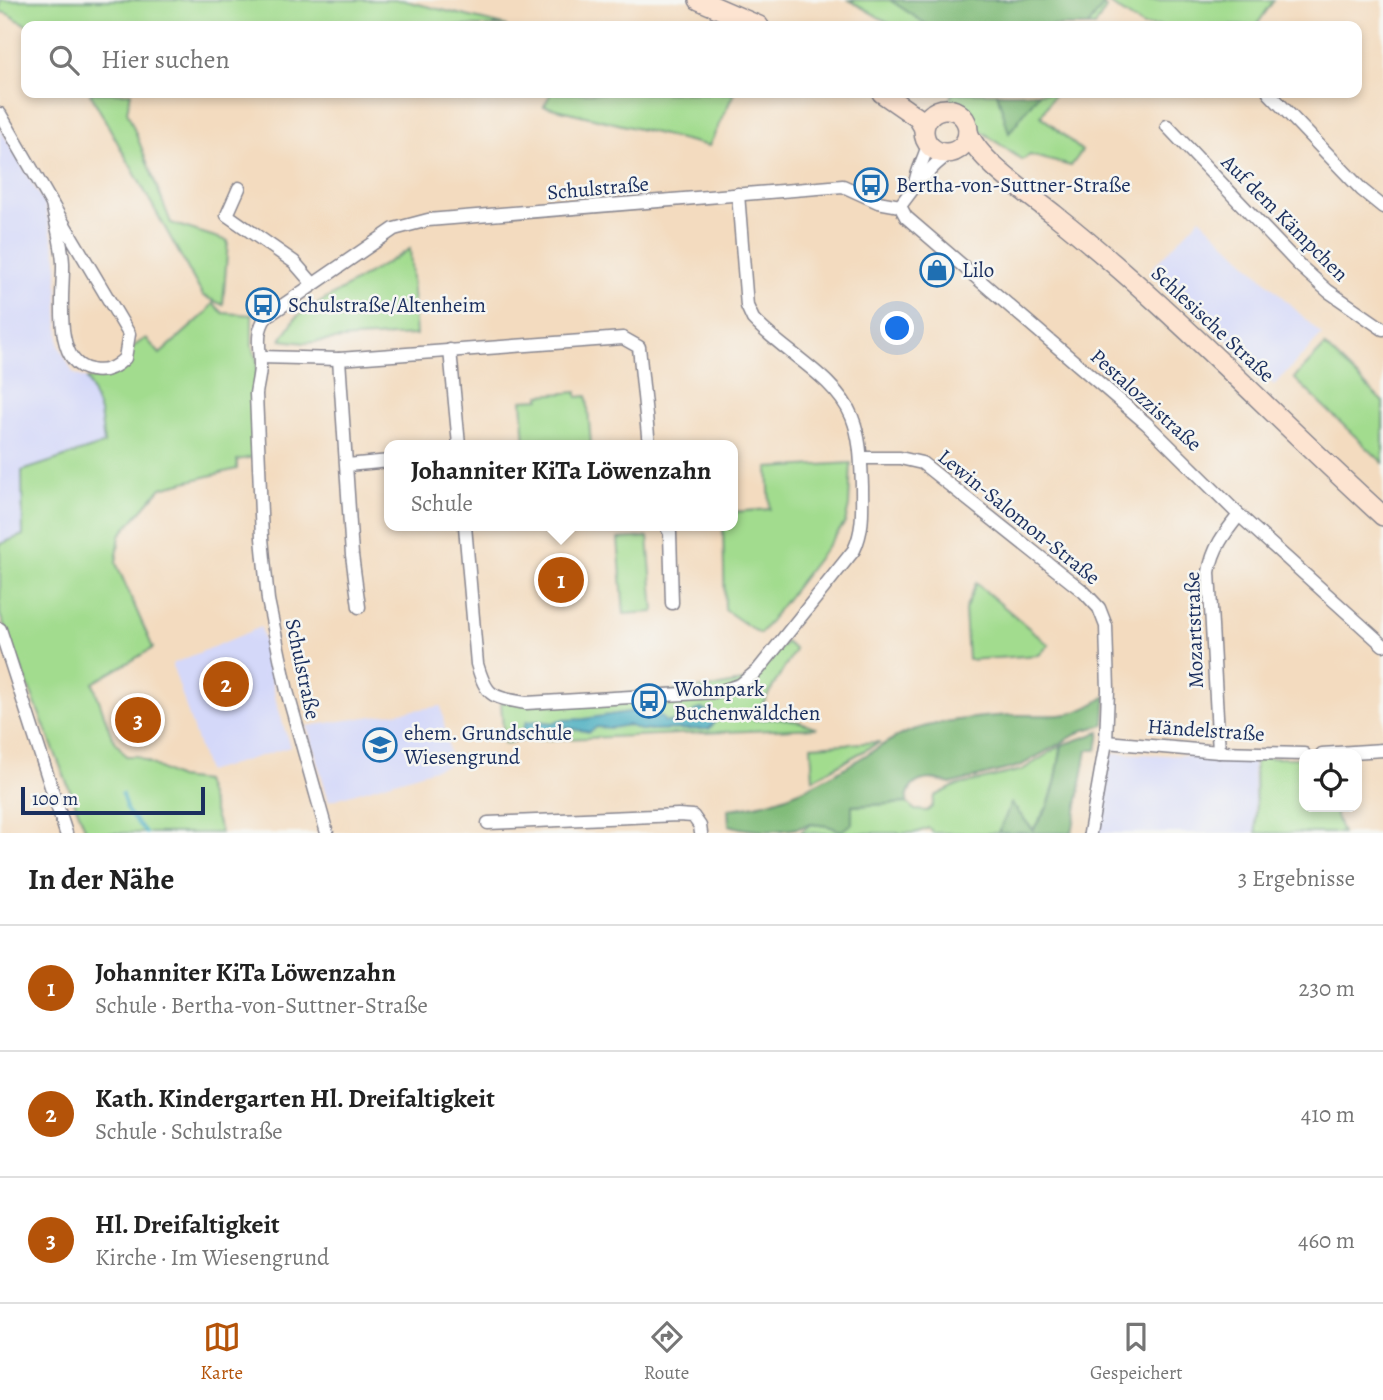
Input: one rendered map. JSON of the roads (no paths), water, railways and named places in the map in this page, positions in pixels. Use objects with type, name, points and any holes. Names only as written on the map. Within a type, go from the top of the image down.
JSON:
[{"type":"main road","points":[[699,0],[747,21]]},
{"type":"main road","points":[[889,98],[918,118],[934,150],[953,152],[967,139],[968,132],[963,117],[957,112],[925,108],[904,98]]},
{"type":"main road","points":[[926,136],[931,115],[937,111]]},
{"type":"main road","name":"Schlesische Straße","points":[[968,132],[977,150],[1004,175],[1089,242],[1133,281],[1383,516]]},
{"type":"main road","name":"Schlesische Straße","points":[[953,152],[1004,175]]},
{"type":"street","points":[[1274,98],[1362,190],[1383,207]]},
{"type":"street","points":[[0,114],[130,334],[125,358],[110,369],[99,371],[80,366],[73,359],[64,337],[61,302],[63,261],[52,204]]},
{"type":"street","name":"Auf dem Kämpchen","points":[[1167,126],[1300,266],[1328,291],[1383,329]]},
{"type":"street","points":[[915,184],[917,171],[925,157],[926,136]]},
{"type":"street","points":[[900,206],[915,184],[926,176],[935,164],[953,152]]},
{"type":"street","name":"Schulstraße","points":[[327,833],[300,745],[268,600],[256,421],[260,357],[258,336],[266,317],[394,229],[428,220],[842,186],[878,202],[900,206]]},
{"type":"street","points":[[240,188],[227,215],[294,262],[313,284]]},
{"type":"street","points":[[465,531],[477,664],[484,686],[501,699],[526,702],[718,692],[740,684],[758,670],[854,550],[861,536],[861,458],[853,418],[833,388],[763,329],[747,306],[737,194]]},
{"type":"street","name":"Pestalozzistraße","points":[[900,206],[906,217],[1147,424],[1239,515],[1383,645]]},
{"type":"street","points":[[260,357],[339,359],[623,338],[639,348],[648,440]]},
{"type":"street","points":[[450,350],[459,440]]},
{"type":"street","points":[[339,359],[352,555],[359,607]]},
{"type":"street","name":"Lewin-Salomon-Straße","points":[[861,458],[900,458],[922,463],[1084,592],[1099,608],[1106,626],[1106,742],[1090,833]]},
{"type":"street","points":[[347,465],[384,462]]},
{"type":"street","name":"Mozartstraße","points":[[1219,752],[1209,572],[1218,541],[1239,515]]},
{"type":"street","points":[[669,531],[672,603]]},
{"type":"street","points":[[0,629],[66,833]]},
{"type":"street","name":"Händelstraße","points":[[1106,742],[1219,752],[1299,754]]},
{"type":"street","points":[[1362,751],[1383,750]]},
{"type":"street","points":[[488,823],[547,827],[693,816],[701,826],[701,833]]},
{"type":"water","points":[[702,709],[715,714],[715,722],[709,729],[640,730],[628,725],[597,727],[589,732],[564,727],[531,739],[523,730],[526,722],[553,723],[634,711],[641,715],[644,721],[661,716],[665,722],[688,721],[694,711]]},
{"type":"waterway","points":[[122,794],[127,811],[146,833]]},
{"type":"place","name":"Bertha-von-Suttner-Straße","points":[[871,185]]},
{"type":"place","name":"Lilo","points":[[937,270]]},
{"type":"place","name":"Schulstraße/Altenheim","points":[[263,305]]},
{"type":"place","name":"Johanniter KiTa Löwenzahn","points":[[561,580]]},
{"type":"place","name":"Kath. Kindergarten Hl. Dreifaltigkeit","points":[[226,684]]},
{"type":"place","name":"Wohnpark Buchenwäldchen","points":[[649,701]]},
{"type":"place","name":"Hl. Dreifaltigkeit","points":[[138,720]]},
{"type":"place","name":"ehem. Grundschule Wiesengrund","points":[[380,745]]}]
